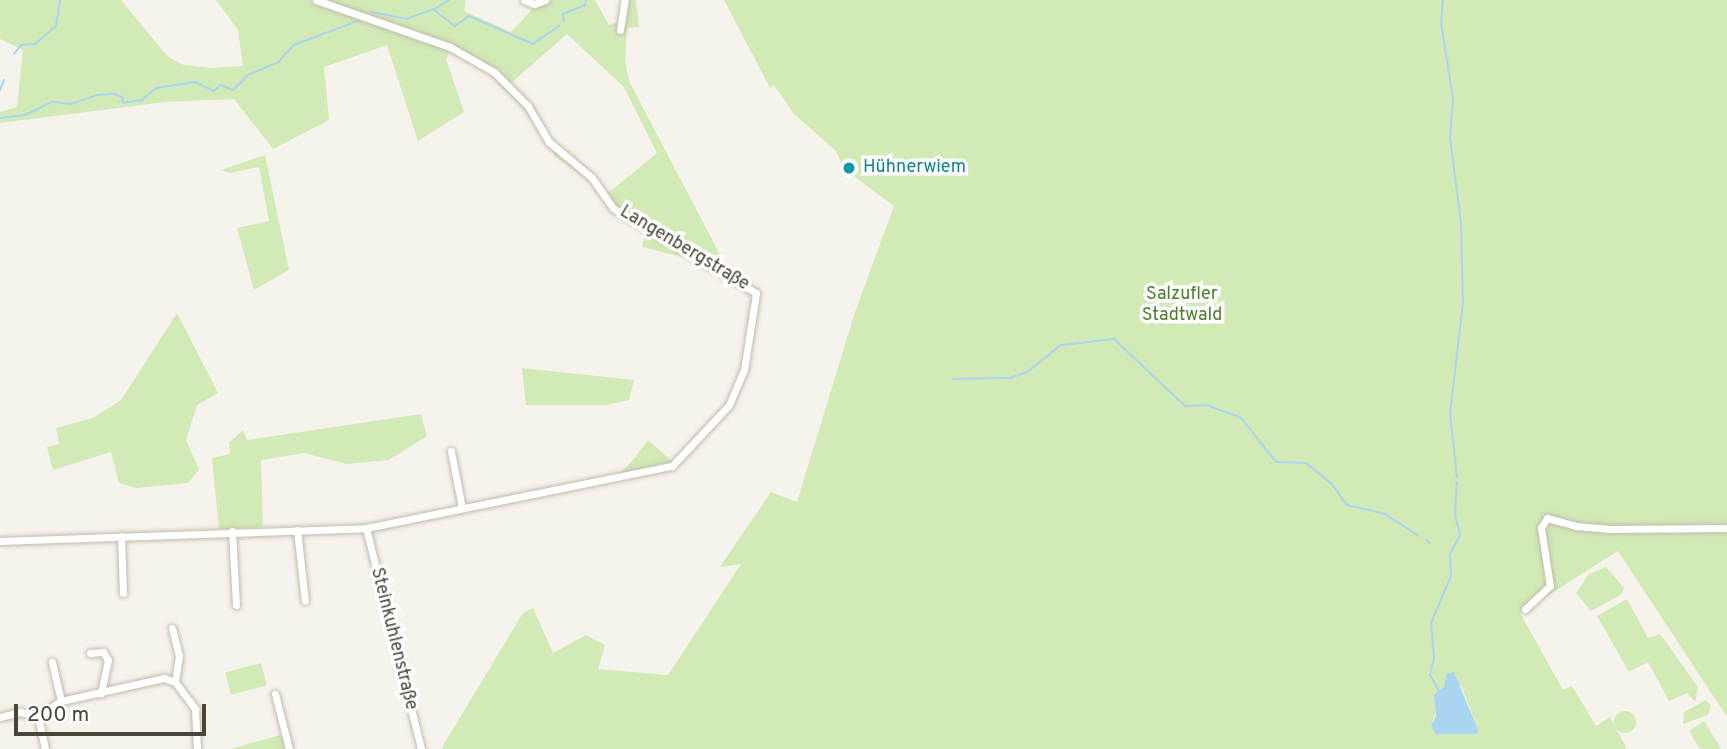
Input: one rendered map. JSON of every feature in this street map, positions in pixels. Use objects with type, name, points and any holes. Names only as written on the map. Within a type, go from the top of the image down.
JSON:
[{"type":"street","name":"Langenbergstraße","points":[[0,541],[366,528],[672,466],[711,427],[736,392],[757,293],[613,208],[591,177],[549,142],[528,106],[494,72],[450,47],[316,0]]},
{"type":"street","points":[[523,0],[534,4],[545,0]]},
{"type":"street","points":[[620,30],[625,0]]},
{"type":"street","points":[[451,451],[462,508]]},
{"type":"street","points":[[1525,608],[1550,586],[1541,528],[1547,518],[1611,529],[1727,528]]},
{"type":"street","name":"Steinkuhlenstraße","points":[[366,528],[421,749]]},
{"type":"street","points":[[297,530],[305,601]]},
{"type":"street","points":[[232,531],[236,605]]},
{"type":"street","points":[[121,536],[123,593]]},
{"type":"street","points":[[172,628],[179,656],[175,682]]},
{"type":"street","points":[[90,653],[103,652],[108,660],[101,693]]},
{"type":"street","points":[[52,663],[61,701]]},
{"type":"street","points":[[0,717],[20,712],[38,716],[61,701],[164,678],[175,682],[195,709],[197,749]]},
{"type":"street","points":[[275,694],[289,749]]},
{"type":"street","points":[[38,716],[45,749]]},
{"type":"green space","points":[[0,0],[121,0],[168,57],[184,65],[212,68],[243,66],[238,30],[216,0],[466,0],[464,11],[511,32],[541,0],[595,0],[609,25],[619,22],[626,0],[636,0],[639,27],[627,28],[625,62],[630,83],[727,268],[642,247],[645,230],[609,205],[586,178],[555,156],[523,108],[497,83],[502,80],[451,49],[446,59],[464,112],[418,141],[387,45],[324,67],[329,120],[273,149],[234,99],[165,102],[0,123],[0,112],[17,107],[23,50],[0,39]],"holes":[[[567,34],[624,87],[657,153],[607,194],[595,175],[552,141],[533,104],[511,83]]]},
{"type":"green space","name":"Salzufler Stadtwald","points":[[724,0],[1727,0],[1727,717],[1618,551],[1520,613],[1563,690],[1572,686],[1596,726],[1610,717],[1627,749],[441,749],[523,613],[533,608],[553,653],[586,635],[605,645],[598,669],[668,675],[741,564],[720,567],[771,492],[797,502],[854,315],[894,206],[843,168],[836,151],[794,114],[774,85],[770,88]],"holes":[[[1461,685],[1479,732],[1431,726],[1444,687]]]},
{"type":"green space","points":[[265,155],[289,270],[254,290],[237,228],[269,221],[259,167],[229,173],[221,170]]},
{"type":"green space","points":[[177,313],[218,393],[197,405],[186,440],[199,470],[188,483],[136,488],[119,483],[111,452],[53,470],[47,447],[59,444],[56,428],[93,418],[121,400]]},
{"type":"green space","points":[[522,368],[634,380],[629,400],[606,405],[526,405]]},
{"type":"green space","points":[[421,414],[427,436],[389,460],[347,464],[304,453],[261,460],[263,527],[219,529],[212,458],[230,454],[229,443],[243,430],[247,440]]},
{"type":"green space","points":[[648,440],[673,462],[618,475],[633,460]]},
{"type":"green space","points":[[1606,567],[1624,588],[1621,595],[1591,611],[1576,593],[1589,574]]},
{"type":"green space","points":[[1627,599],[1648,638],[1660,634],[1698,687],[1695,702],[1687,693],[1669,701],[1648,662],[1629,672],[1597,616]]},
{"type":"green space","points":[[261,663],[267,685],[231,695],[225,673]]},
{"type":"green space","points":[[1706,700],[1711,706],[1708,715],[1683,724],[1684,712]]},
{"type":"green space","points":[[1625,711],[1633,714],[1636,722],[1633,730],[1625,733],[1617,730],[1614,722],[1617,714]]},
{"type":"green space","points":[[1704,721],[1721,749],[1700,749],[1689,731]]},
{"type":"green space","points":[[281,735],[285,749],[230,749],[244,745]]},
{"type":"water","points":[[1454,672],[1479,732],[1475,734],[1436,734],[1431,726],[1436,715],[1434,695],[1444,687],[1447,674]]},
{"type":"waterway","points":[[14,54],[21,45],[35,44],[56,26],[60,0]]},
{"type":"waterway","points":[[435,9],[449,0]]},
{"type":"waterway","points":[[564,21],[563,14],[585,5],[586,0]]},
{"type":"waterway","points":[[1443,0],[1441,23],[1453,98],[1450,138],[1461,223],[1463,303],[1450,413],[1457,477]]},
{"type":"waterway","points":[[371,12],[406,19],[433,9],[455,26],[469,16],[533,44],[559,26]]},
{"type":"waterway","points":[[0,118],[25,115],[52,102],[71,104],[97,95],[114,94],[122,97],[123,103],[142,100],[156,88],[195,82],[214,91],[221,85],[233,90],[248,75],[278,62],[294,45],[360,20]]},
{"type":"waterway","points":[[0,90],[4,80]]},
{"type":"waterway","points":[[953,379],[1010,378],[1027,372],[1061,345],[1114,339],[1185,406],[1206,405],[1241,418],[1276,462],[1306,463],[1331,483],[1347,505],[1385,514],[1419,536]]},
{"type":"waterway","points":[[1439,691],[1430,675],[1434,657],[1431,623],[1451,576],[1450,554],[1460,535],[1455,515],[1457,482]]},
{"type":"waterway","points":[[1426,540],[1430,543]]},
{"type":"place","name":"Hühnerwiem","points":[[849,168]]}]
